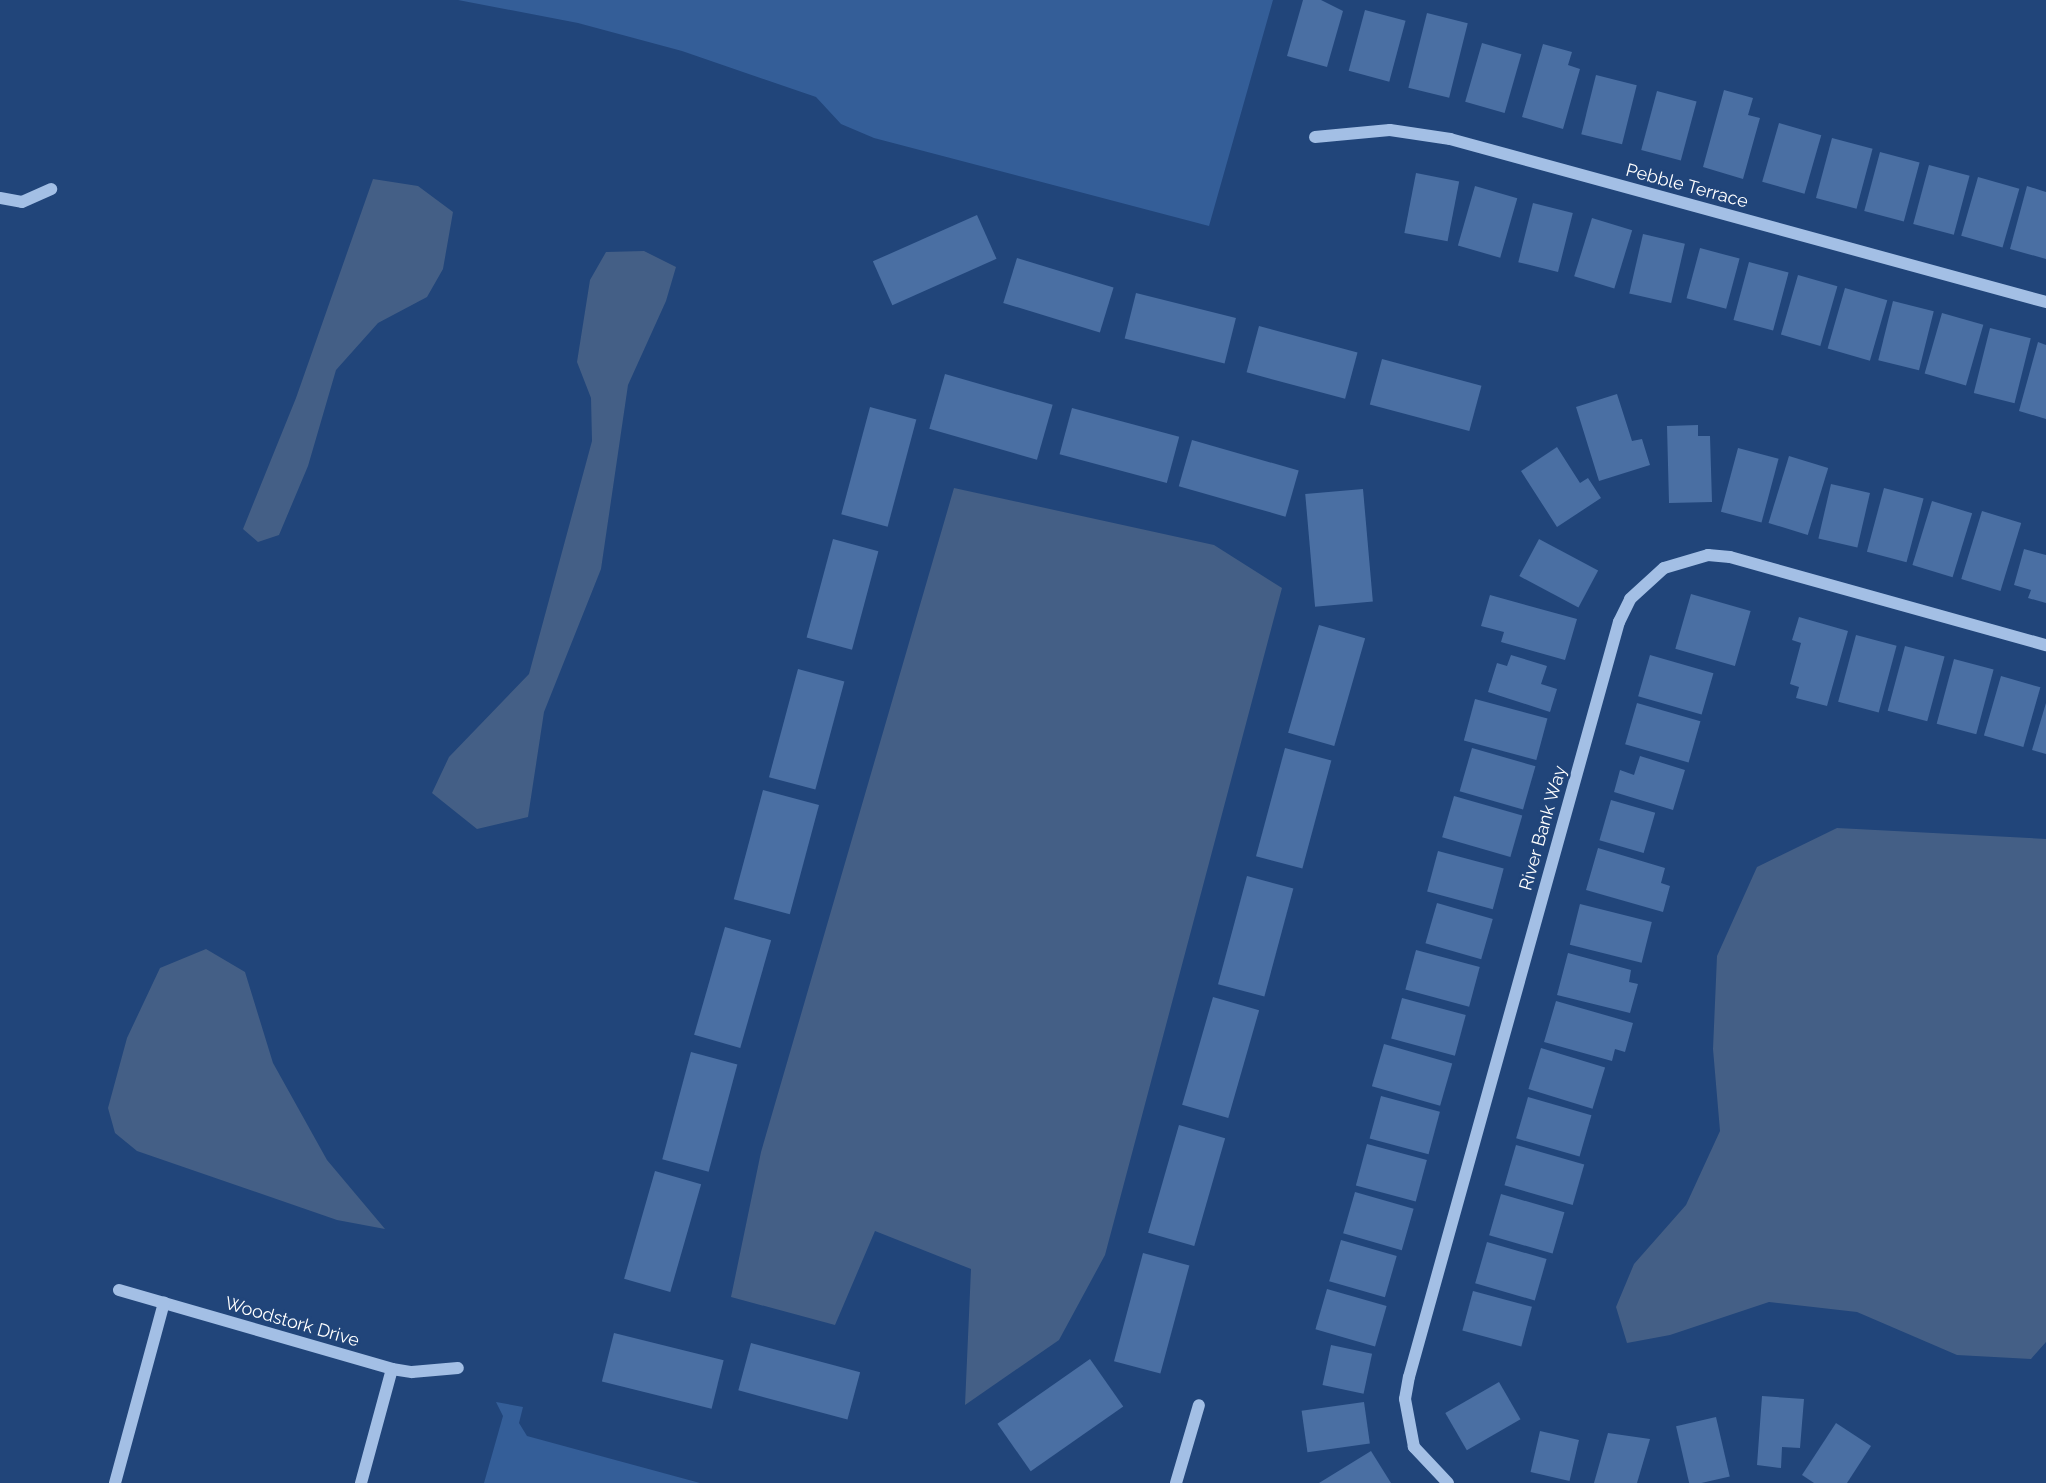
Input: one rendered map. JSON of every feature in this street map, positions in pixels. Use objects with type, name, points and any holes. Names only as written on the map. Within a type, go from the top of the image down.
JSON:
[{"type":"street","name":"Pebble Terrace","points":[[1315,137],[1390,130],[1440,137],[2046,302]]},
{"type":"street","points":[[0,198],[22,202],[51,189]]},
{"type":"street","name":"River Bank Way","points":[[1448,1483],[1414,1447],[1405,1399],[1409,1377],[1619,622],[1630,599],[1664,568],[1708,555],[1730,557],[2046,645]]},
{"type":"street","name":"Woodstork Drive","points":[[119,1290],[392,1369],[412,1372],[458,1368]]},
{"type":"street","points":[[115,1483],[164,1303]]},
{"type":"street","points":[[361,1483],[392,1369]]},
{"type":"street","points":[[1177,1483],[1199,1405]]},
{"type":"shaded area","points":[[458,0],[1273,0],[1209,226],[874,138],[841,124],[816,97],[682,51],[578,23]]},
{"type":"shaded area","points":[[373,179],[418,186],[453,212],[443,269],[427,297],[378,323],[336,370],[308,466],[279,535],[258,542],[243,529],[296,398]]},
{"type":"shaded area","points":[[644,251],[676,267],[666,301],[628,385],[601,569],[544,712],[528,817],[477,829],[432,793],[449,757],[529,674],[592,441],[591,398],[577,362],[590,280],[606,252]]},
{"type":"shaded area","points":[[954,488],[1214,545],[1282,588],[1105,1255],[1059,1340],[965,1405],[971,1269],[875,1231],[835,1325],[731,1297],[761,1152]]},
{"type":"shaded area","points":[[1837,828],[2046,839],[2046,1342],[2031,1359],[1957,1355],[1857,1312],[1769,1302],[1670,1335],[1627,1343],[1616,1307],[1634,1264],[1686,1205],[1720,1131],[1713,1049],[1717,956],[1757,867]]},
{"type":"shaded area","points":[[206,949],[245,972],[273,1063],[327,1160],[385,1229],[337,1220],[137,1151],[115,1133],[108,1108],[127,1038],[160,968]]},
{"type":"shaded area","points":[[496,1402],[523,1407],[519,1423],[527,1436],[700,1483],[484,1483],[503,1416]]},
{"type":"building","points":[[1303,0],[1321,0],[1343,11],[1327,67],[1287,56]]},
{"type":"building","points":[[1365,10],[1406,21],[1389,82],[1349,71]]},
{"type":"building","points":[[1427,13],[1468,23],[1449,98],[1408,88]]},
{"type":"building","points":[[1482,43],[1521,54],[1505,113],[1465,102]]},
{"type":"building","points":[[1543,44],[1572,52],[1568,65],[1580,69],[1563,129],[1522,117]]},
{"type":"building","points":[[1596,75],[1637,85],[1622,144],[1581,134]]},
{"type":"building","points":[[1724,90],[1753,98],[1748,115],[1760,118],[1743,179],[1703,167]]},
{"type":"building","points":[[1657,91],[1697,102],[1681,161],[1641,150]]},
{"type":"building","points":[[1779,123],[1821,135],[1804,194],[1762,182]]},
{"type":"building","points":[[1832,138],[1873,149],[1857,209],[1816,198]]},
{"type":"building","points":[[1880,152],[1920,163],[1904,222],[1864,211]]},
{"type":"building","points":[[1929,165],[1970,176],[1954,235],[1913,224]]},
{"type":"building","points":[[1416,173],[1459,181],[1448,241],[1404,233]]},
{"type":"building","points":[[1978,177],[2019,189],[2003,247],[1961,236]]},
{"type":"building","points":[[1475,186],[1517,198],[1500,258],[1458,246]]},
{"type":"building","points":[[2027,186],[2046,192],[2046,259],[2010,249]]},
{"type":"building","points":[[1533,203],[1573,213],[1558,272],[1518,262]]},
{"type":"building","points":[[977,215],[997,259],[892,305],[873,261]]},
{"type":"building","points":[[1592,218],[1632,230],[1614,289],[1574,276]]},
{"type":"building","points":[[1643,234],[1685,244],[1671,303],[1629,293]]},
{"type":"building","points":[[1700,248],[1740,259],[1726,309],[1687,298]]},
{"type":"building","points":[[1017,258],[1114,288],[1100,332],[1003,303]]},
{"type":"building","points":[[1749,262],[1789,273],[1773,331],[1733,320]]},
{"type":"building","points":[[1798,275],[1837,286],[1820,346],[1781,335]]},
{"type":"building","points":[[1845,288],[1887,300],[1870,361],[1828,349]]},
{"type":"building","points":[[1136,293],[1236,318],[1225,364],[1125,339]]},
{"type":"building","points":[[1893,301],[1934,311],[1919,370],[1878,360]]},
{"type":"building","points":[[1942,313],[1983,325],[1966,385],[1925,374]]},
{"type":"building","points":[[1259,326],[1358,352],[1345,399],[1247,372]]},
{"type":"building","points":[[1990,328],[2031,338],[2015,403],[1974,393]]},
{"type":"building","points":[[2038,342],[2046,345],[2046,419],[2019,411]]},
{"type":"building","points":[[1382,359],[1481,386],[1469,431],[1370,404]]},
{"type":"building","points":[[945,374],[1053,405],[1037,460],[929,429]]},
{"type":"building","points":[[1617,394],[1632,441],[1642,439],[1650,465],[1599,481],[1576,407]]},
{"type":"building","points":[[870,407],[916,419],[888,527],[841,514]]},
{"type":"building","points":[[1072,408],[1179,437],[1167,483],[1060,454]]},
{"type":"building","points":[[1698,425],[1698,436],[1710,436],[1712,502],[1669,503],[1667,426]]},
{"type":"building","points":[[1192,440],[1299,471],[1285,517],[1179,486]]},
{"type":"building","points":[[1557,447],[1580,483],[1588,478],[1601,498],[1557,527],[1521,471]]},
{"type":"building","points":[[1738,448],[1779,459],[1761,523],[1721,512]]},
{"type":"building","points":[[1789,456],[1828,468],[1808,535],[1769,523]]},
{"type":"building","points":[[1831,484],[1870,493],[1857,548],[1818,539]]},
{"type":"building","points":[[1884,488],[1924,499],[1907,562],[1867,552]]},
{"type":"building","points":[[1363,489],[1373,602],[1315,607],[1305,494]]},
{"type":"building","points":[[1932,501],[1972,513],[1953,577],[1912,565]]},
{"type":"building","points":[[1982,511],[2021,523],[2000,591],[1961,579]]},
{"type":"building","points":[[833,539],[878,551],[852,650],[807,638]]},
{"type":"building","points":[[1539,539],[1598,570],[1578,608],[1519,576]]},
{"type":"building","points":[[2024,549],[2046,555],[2046,603],[2028,598],[2031,590],[2014,585]]},
{"type":"building","points":[[1691,594],[1751,611],[1735,666],[1675,649]]},
{"type":"building","points":[[1490,595],[1577,619],[1565,660],[1501,642],[1504,632],[1481,626]]},
{"type":"building","points":[[1799,617],[1848,631],[1827,706],[1796,698],[1799,687],[1790,684],[1801,643],[1792,640]]},
{"type":"building","points":[[1319,625],[1365,638],[1334,746],[1288,733]]},
{"type":"building","points":[[1856,635],[1897,646],[1879,713],[1838,702]]},
{"type":"building","points":[[1905,646],[1945,657],[1927,721],[1888,711]]},
{"type":"building","points":[[1511,655],[1547,666],[1541,684],[1557,689],[1550,712],[1488,692],[1497,663],[1507,666]]},
{"type":"building","points":[[1650,655],[1713,673],[1702,715],[1638,696]]},
{"type":"building","points":[[1954,659],[1994,670],[1976,734],[1937,724]]},
{"type":"building","points":[[798,669],[844,681],[815,790],[769,777]]},
{"type":"building","points":[[2001,676],[2040,687],[2023,747],[1984,736]]},
{"type":"building","points":[[1475,699],[1547,718],[1536,760],[1464,741]]},
{"type":"building","points":[[1637,703],[1700,721],[1689,763],[1625,744]]},
{"type":"building","points":[[2046,703],[2046,754],[2032,750]]},
{"type":"building","points":[[1285,748],[1331,760],[1302,869],[1256,856]]},
{"type":"building","points":[[1472,748],[1535,766],[1523,809],[1460,791]]},
{"type":"building","points":[[1640,756],[1685,770],[1673,810],[1614,792],[1620,770],[1634,775]]},
{"type":"building","points":[[763,790],[819,805],[790,914],[734,899]]},
{"type":"building","points":[[1454,796],[1522,816],[1510,857],[1442,837]]},
{"type":"building","points":[[1611,800],[1655,813],[1644,853],[1599,840]]},
{"type":"building","points":[[1598,848],[1665,868],[1661,883],[1670,886],[1663,912],[1586,890]]},
{"type":"building","points":[[1438,851],[1504,869],[1493,909],[1427,892]]},
{"type":"building","points":[[1247,876],[1293,888],[1264,997],[1218,984]]},
{"type":"building","points":[[1437,903],[1493,919],[1481,959],[1425,943]]},
{"type":"building","points":[[1580,904],[1652,922],[1642,963],[1570,945]]},
{"type":"building","points":[[725,927],[771,940],[740,1048],[694,1035]]},
{"type":"building","points":[[1416,950],[1480,967],[1469,1007],[1405,990]]},
{"type":"building","points":[[1568,953],[1631,970],[1629,982],[1638,984],[1630,1013],[1557,995]]},
{"type":"building","points":[[1213,997],[1259,1010],[1228,1118],[1182,1105]]},
{"type":"building","points":[[1402,998],[1466,1015],[1455,1056],[1391,1039]]},
{"type":"building","points":[[1556,1001],[1633,1023],[1625,1052],[1615,1049],[1612,1061],[1544,1042]]},
{"type":"building","points":[[1384,1044],[1452,1064],[1440,1106],[1372,1086]]},
{"type":"building","points":[[1541,1048],[1605,1068],[1593,1109],[1528,1089]]},
{"type":"building","points":[[691,1052],[737,1064],[709,1172],[662,1159]]},
{"type":"building","points":[[1381,1096],[1440,1112],[1429,1154],[1370,1139]]},
{"type":"building","points":[[1528,1097],[1591,1115],[1580,1157],[1516,1138]]},
{"type":"building","points":[[1179,1125],[1225,1138],[1194,1246],[1148,1233]]},
{"type":"building","points":[[1367,1144],[1427,1160],[1416,1202],[1356,1186]]},
{"type":"building","points":[[1516,1145],[1584,1165],[1573,1205],[1504,1185]]},
{"type":"building","points":[[655,1171],[701,1184],[670,1292],[624,1279]]},
{"type":"building","points":[[1355,1192],[1414,1209],[1402,1250],[1343,1233]]},
{"type":"building","points":[[1501,1194],[1564,1212],[1553,1254],[1489,1235]]},
{"type":"building","points":[[1341,1240],[1397,1256],[1385,1297],[1329,1281]]},
{"type":"building","points":[[1487,1242],[1547,1259],[1535,1300],[1475,1283]]},
{"type":"building","points":[[1143,1253],[1189,1265],[1160,1374],[1114,1361]]},
{"type":"building","points":[[1327,1289],[1387,1306],[1375,1346],[1315,1329]]},
{"type":"building","points":[[1473,1291],[1532,1307],[1521,1346],[1462,1331]]},
{"type":"building","points":[[614,1333],[724,1360],[712,1409],[602,1382]]},
{"type":"building","points":[[751,1343],[860,1372],[847,1420],[738,1390]]},
{"type":"building","points":[[1331,1345],[1372,1354],[1364,1394],[1322,1385]]},
{"type":"building","points":[[1090,1359],[1123,1407],[1031,1471],[997,1424]]},
{"type":"building","points":[[1499,1382],[1521,1419],[1467,1450],[1445,1413]]},
{"type":"building","points":[[1762,1396],[1804,1399],[1800,1448],[1782,1447],[1781,1468],[1757,1465]]},
{"type":"building","points":[[1364,1402],[1370,1444],[1307,1452],[1302,1411]]},
{"type":"building","points":[[1716,1417],[1730,1476],[1689,1483],[1676,1426]]},
{"type":"building","points":[[1836,1423],[1871,1446],[1847,1483],[1814,1483],[1802,1475]]},
{"type":"building","points":[[1540,1431],[1579,1440],[1570,1481],[1531,1472]]},
{"type":"building","points":[[1608,1433],[1650,1439],[1637,1483],[1594,1483]]},
{"type":"building","points":[[1371,1451],[1391,1483],[1319,1483]]}]
